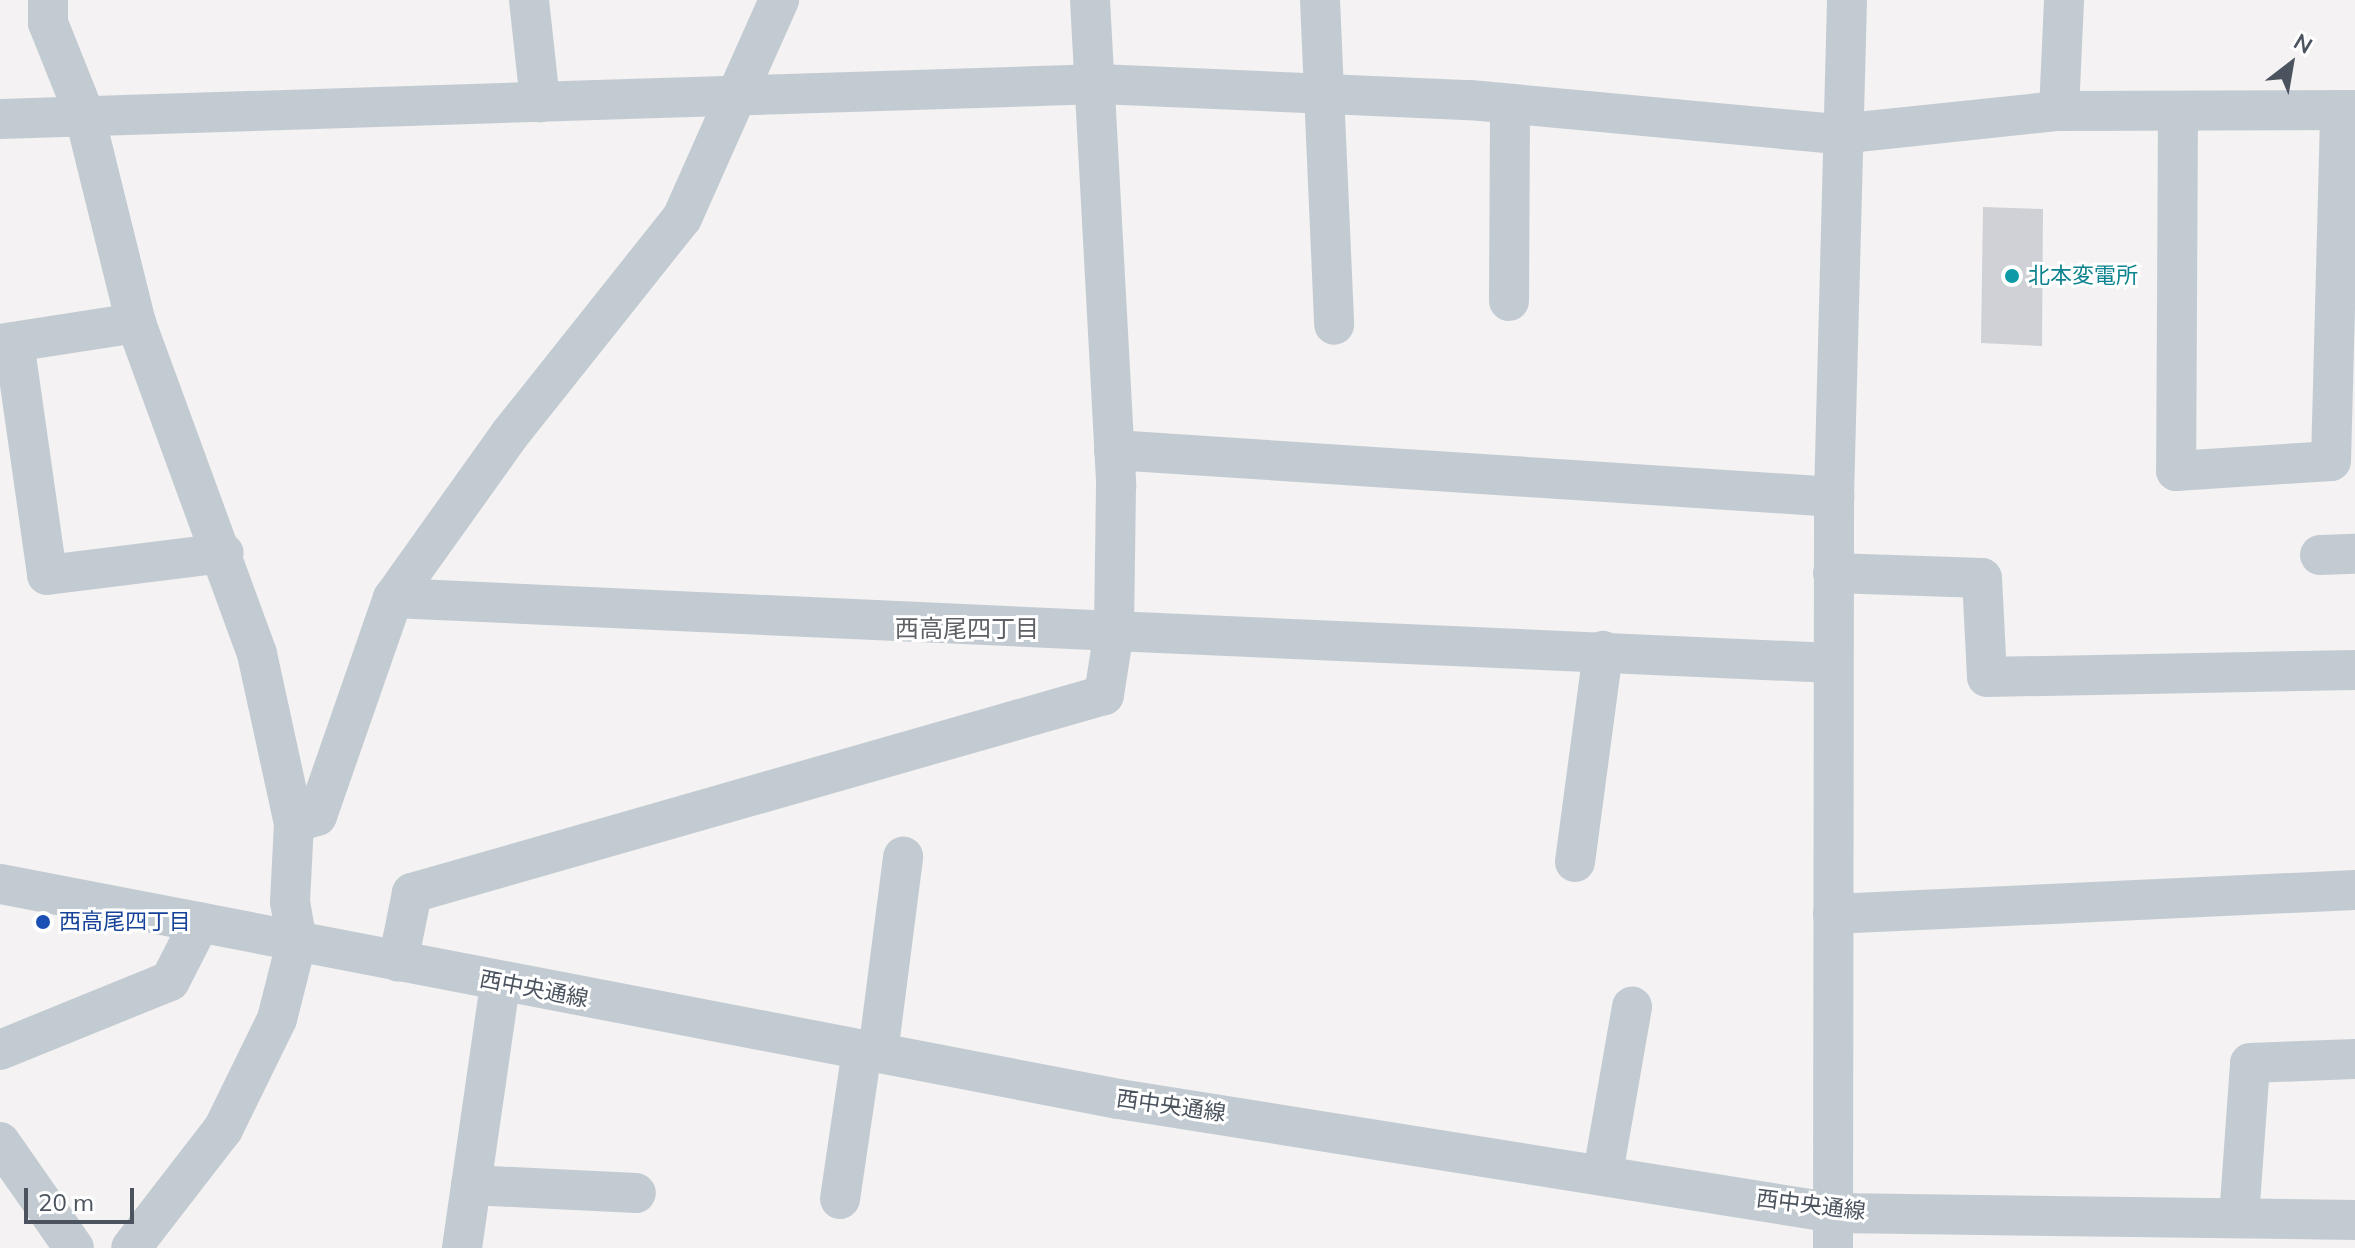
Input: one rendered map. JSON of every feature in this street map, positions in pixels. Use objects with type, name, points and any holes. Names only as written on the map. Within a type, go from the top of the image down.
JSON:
[{"type":"street","points":[[48,0],[48,23],[84,113],[136,323],[224,553],[257,654],[294,823],[290,902],[297,940],[277,1019],[223,1129],[131,1248]]},
{"type":"street","points":[[529,0],[540,102]]},
{"type":"street","points":[[294,823],[317,816],[393,598],[510,434],[682,218],[739,98],[779,0]]},
{"type":"street","points":[[398,962],[412,893],[1104,695],[1114,631],[1114,450],[1099,84],[1090,0]]},
{"type":"street","points":[[1320,0],[1329,98],[1334,325]]},
{"type":"street","points":[[1834,1230],[1832,663],[1839,134],[1847,0]]},
{"type":"street","points":[[2059,111],[2064,0]]},
{"type":"street","points":[[0,119],[84,113],[739,98],[1099,84],[1329,98],[1510,104],[1839,134],[2059,111],[2348,110],[2331,461],[2176,471],[2178,112]]},
{"type":"street","points":[[1509,301],[1510,104]]},
{"type":"street","points":[[136,323],[7,343],[47,575],[224,553]]},
{"type":"street","points":[[1114,450],[1834,497]]},
{"type":"street","points":[[1833,573],[1982,578],[1987,677],[2355,670]]},
{"type":"street","points":[[393,598],[1832,663]]},
{"type":"street","points":[[1575,862],[1603,651]]},
{"type":"street","points":[[840,1199],[870,1051],[903,857]]},
{"type":"street","name":"西中央通線","points":[[0,884],[297,940],[500,983],[1119,1099],[1603,1173],[1834,1230],[2239,1218],[2355,1220]]},
{"type":"street","points":[[1833,914],[2355,890]]},
{"type":"street","points":[[0,1050],[170,981],[200,922]]},
{"type":"street","points":[[462,1248],[500,983]]},
{"type":"street","points":[[1603,1173],[1632,1007]]},
{"type":"street","points":[[2239,1218],[2250,1063],[2355,1059]]},
{"type":"street","points":[[0,1142],[74,1248]]},
{"type":"street","points":[[471,1185],[636,1193]]},
{"type":"building","name":"北本変電所","points":[[1983,207],[2043,209],[2042,346],[1981,343]]},
{"type":"place","name":"北本変電所","points":[[2012,276]]},
{"type":"place","name":"西高尾四丁目","points":[[43,922]]},
{"type":"district","name":"西高尾四丁目","points":[[967,629]]}]
